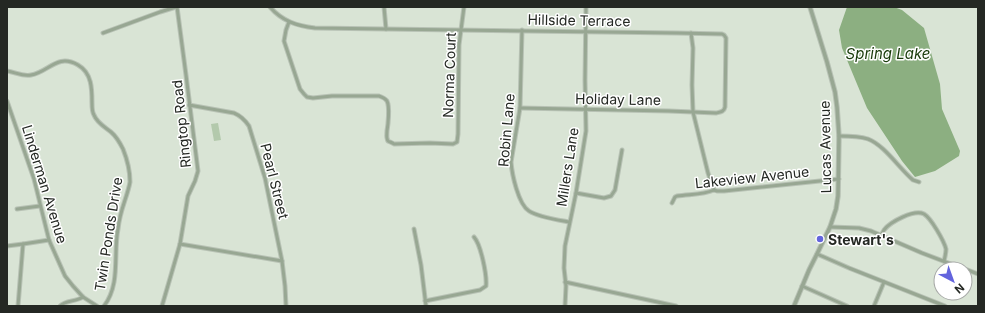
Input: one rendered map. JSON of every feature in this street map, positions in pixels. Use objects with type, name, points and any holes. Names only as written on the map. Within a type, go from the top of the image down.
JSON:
[{"type":"street","points":[[103,33],[176,7]]},
{"type":"street","name":"Ringtop Road","points":[[162,306],[180,244],[188,196],[198,171],[176,7]]},
{"type":"street","points":[[270,7],[289,22]]},
{"type":"street","points":[[384,7],[386,29]]},
{"type":"street","name":"Norma Court","points":[[289,22],[285,36],[285,45],[300,89],[307,97],[379,96],[387,101],[388,104],[387,136],[389,142],[394,144],[455,144],[457,142],[458,134],[459,44],[464,7]]},
{"type":"street","name":"Millers Lane","points":[[565,306],[566,282],[564,268],[564,246],[576,193],[586,131],[586,7]]},
{"type":"street","name":"Lucas Avenue","points":[[794,306],[809,270],[830,227],[836,209],[839,179],[839,136],[835,92],[811,8]]},
{"type":"street","name":"Hillside Terrace","points":[[289,22],[304,27],[315,28],[722,34],[725,36],[726,43],[725,107],[722,111],[715,113]]},
{"type":"street","name":"Robin Lane","points":[[522,30],[520,108],[511,162],[512,170],[521,200],[528,210],[536,214],[569,222]]},
{"type":"street","points":[[692,33],[693,112],[708,173],[714,190]]},
{"type":"street","name":"Twin Ponds Drive","points":[[7,71],[29,76],[59,62],[73,62],[79,66],[86,72],[92,87],[92,108],[94,116],[115,136],[123,149],[130,182],[117,230],[116,267],[113,285],[109,299],[104,306]]},
{"type":"street","name":"Linderman Avenue","points":[[7,101],[31,169],[49,240],[65,276],[83,297],[97,306]]},
{"type":"street","name":"Pearl Street","points":[[190,105],[234,113],[244,120],[249,126],[265,178],[282,261],[286,286],[286,306]]},
{"type":"street","name":"Holiday Lane","points":[[520,108],[715,113]]},
{"type":"street","points":[[839,136],[860,137],[880,146],[912,180],[919,182]]},
{"type":"street","points":[[576,193],[604,198],[611,196],[615,190],[622,150]]},
{"type":"street","name":"Lakeview Avenue","points":[[672,203],[677,196],[710,192],[714,190],[724,192],[839,179]]},
{"type":"street","points":[[17,209],[40,206]]},
{"type":"street","points":[[830,227],[859,228],[871,231],[881,236],[944,261],[946,253],[944,244],[934,226],[923,214],[912,214],[892,223],[883,231],[881,236]]},
{"type":"street","points":[[414,229],[426,306]]},
{"type":"street","points":[[426,301],[480,290],[486,286],[485,273],[478,242],[474,237]]},
{"type":"street","points":[[7,246],[49,240]]},
{"type":"street","points":[[18,306],[23,244]]},
{"type":"street","points":[[180,244],[282,261]]},
{"type":"street","points":[[817,254],[945,306]]},
{"type":"street","points":[[566,282],[676,306]]},
{"type":"street","points":[[874,306],[884,282]]},
{"type":"street","points":[[802,286],[847,306]]},
{"type":"street","points":[[60,306],[61,304],[83,297]]},
{"type":"street","points":[[835,306],[837,302]]},
{"type":"shaded area","points":[[218,123],[221,140],[214,141],[211,124]]},
{"type":"water","name":"Spring Lake","points":[[847,7],[894,7],[902,10],[924,28],[940,84],[942,109],[960,151],[959,156],[935,171],[915,177],[902,161],[867,108],[842,48],[839,30]]},
{"type":"place","name":"Stewart's","points":[[820,239]]}]
